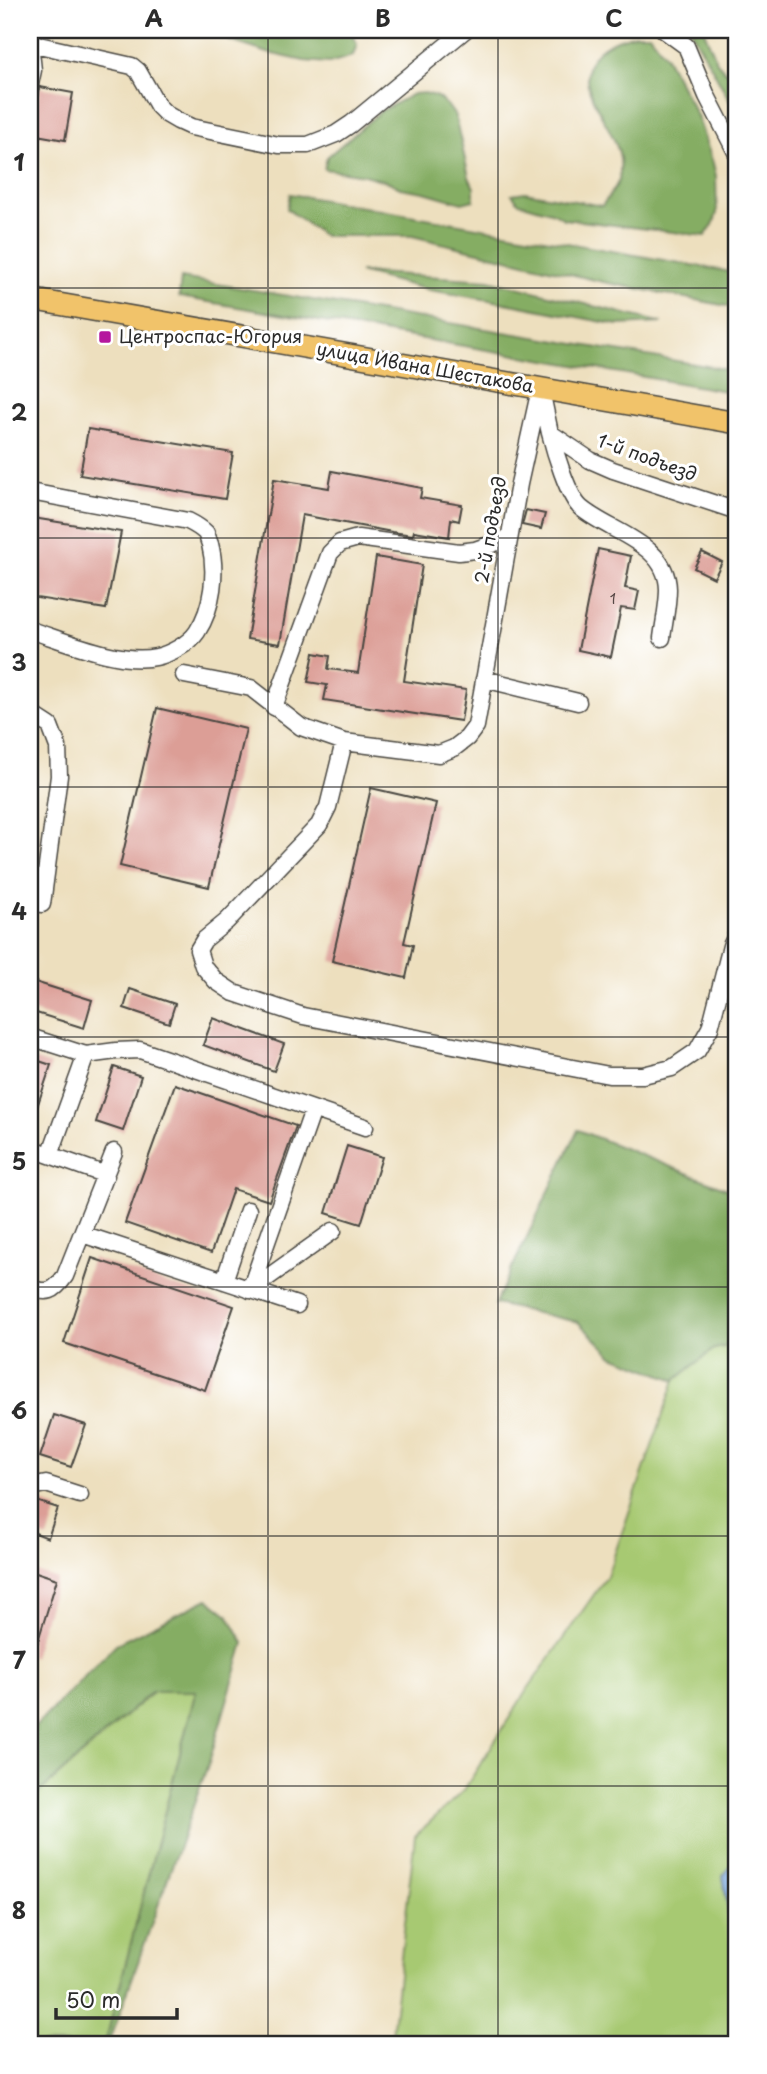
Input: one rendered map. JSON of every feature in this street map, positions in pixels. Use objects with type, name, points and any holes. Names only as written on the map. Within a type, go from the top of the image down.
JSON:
[{"type":"main road","name":"улица Ивана Шестакова","points":[[30,299],[737,423]]},
{"type":"street","points":[[30,84],[33,70],[30,42],[132,66],[138,71],[158,106],[166,114],[191,127],[279,145],[308,145],[344,129],[465,30]]},
{"type":"street","points":[[664,30],[686,46],[707,96],[737,153]]},
{"type":"street","points":[[540,388],[550,433],[572,495],[580,507],[653,554],[659,562],[667,579],[668,590],[662,638]]},
{"type":"street","name":"2-й подъезд","points":[[184,675],[251,688],[301,727],[344,742],[439,754],[454,748],[467,738],[476,726],[509,538],[540,388]]},
{"type":"street","name":"1-й подъезд","points":[[550,433],[590,460],[613,470],[737,512]]},
{"type":"street","points":[[30,492],[188,521],[207,534],[214,558],[212,593],[204,619],[195,635],[176,650],[148,658],[114,656],[30,630]]},
{"type":"street","points":[[274,707],[330,553],[340,543],[358,538],[459,552],[475,550],[509,538]]},
{"type":"street","points":[[484,679],[578,702]]},
{"type":"street","points":[[30,713],[50,726],[58,747],[59,776],[42,904]]},
{"type":"street","points":[[344,742],[328,807],[319,825],[227,921],[204,940],[198,950],[203,966],[216,981],[234,993],[303,1016],[609,1074],[643,1075],[672,1068],[697,1051],[710,1028],[731,946],[737,934]]},
{"type":"street","points":[[30,1038],[86,1055],[140,1050],[365,1127]]},
{"type":"street","points":[[50,1155],[86,1055]]},
{"type":"street","points":[[250,1290],[313,1110]]},
{"type":"street","points":[[30,1148],[106,1175]]},
{"type":"street","points":[[30,1288],[41,1292],[50,1291],[65,1276],[114,1152]]},
{"type":"street","points":[[224,1281],[248,1210]]},
{"type":"street","points":[[250,1290],[333,1231]]},
{"type":"street","points":[[82,1234],[297,1305]]},
{"type":"street","points":[[30,1487],[46,1484],[80,1495]]},
{"type":"green space","points":[[196,30],[349,30],[357,44],[353,56],[329,63],[304,61],[268,53]]},
{"type":"green space","points":[[691,30],[704,30],[717,62],[726,72],[737,74],[737,114]]},
{"type":"green space","points":[[635,34],[649,34],[665,55],[697,116],[716,176],[717,213],[705,236],[564,219],[554,213],[519,203],[512,194],[525,192],[602,206],[618,182],[620,158],[590,92],[588,66],[595,54],[610,43]]},
{"type":"green space","points":[[425,93],[437,97],[455,116],[474,188],[474,200],[462,203],[400,188],[364,175],[324,169],[327,157],[381,111],[413,94]]},
{"type":"green space","points":[[290,194],[737,273],[737,308],[603,282],[412,236],[324,236],[287,209]]},
{"type":"green space","points":[[359,272],[489,280],[662,323],[618,325],[429,290]]},
{"type":"green space","points":[[181,278],[737,371],[737,393],[179,297]]},
{"type":"green space","points":[[578,1130],[737,1193],[737,1344],[714,1349],[675,1380],[613,1356],[578,1322],[495,1304]]},
{"type":"green space","points":[[737,1344],[737,1857],[723,1876],[729,1916],[737,1921],[737,2044],[391,2044],[415,1836],[464,1790],[525,1693],[607,1576],[675,1380],[710,1350]]},
{"type":"green space","points":[[208,1599],[228,1615],[244,1643],[210,1759],[109,2044],[105,2044],[196,1691],[153,1691],[30,1799],[30,1732],[116,1644]]},
{"type":"green space","points":[[196,1690],[105,2044],[30,2044],[30,1799],[154,1691]]},
{"type":"water","points":[[737,1857],[737,1921],[729,1916],[723,1876]]},
{"type":"building","points":[[40,87],[73,93],[65,140],[31,134]]},
{"type":"building","points":[[88,429],[233,453],[225,499],[80,475]]},
{"type":"building","points":[[332,471],[422,488],[420,498],[462,505],[459,521],[451,519],[449,537],[414,531],[413,535],[392,532],[302,515],[280,644],[247,639],[274,479],[329,488]]},
{"type":"building","points":[[526,510],[545,514],[541,529],[522,525]]},
{"type":"building","points":[[33,518],[121,532],[106,609],[30,597],[30,536]]},
{"type":"building","points":[[598,549],[631,556],[625,588],[639,591],[635,610],[621,608],[611,657],[578,650]]},
{"type":"building","points":[[702,552],[722,562],[714,578],[694,568]]},
{"type":"building","points":[[376,557],[422,565],[404,681],[466,690],[461,721],[324,700],[327,685],[308,682],[314,653],[330,656],[328,669],[358,673]]},
{"type":"building","points":[[157,708],[246,729],[209,887],[120,866]]},
{"type":"building","points":[[371,788],[436,803],[404,943],[413,945],[406,978],[332,961]]},
{"type":"building","points":[[35,982],[92,1000],[84,1028],[30,1011],[30,997]]},
{"type":"building","points":[[130,989],[175,1004],[169,1023],[124,1008]]},
{"type":"building","points":[[213,1018],[284,1044],[274,1071],[203,1045]]},
{"type":"building","points":[[30,1058],[51,1065],[32,1122],[30,1122]]},
{"type":"building","points":[[114,1067],[141,1076],[123,1131],[96,1122]]},
{"type":"building","points":[[175,1084],[296,1126],[269,1201],[233,1189],[211,1253],[125,1223]]},
{"type":"building","points":[[347,1146],[382,1157],[361,1224],[326,1213]]},
{"type":"building","points":[[92,1258],[234,1306],[205,1390],[64,1343]]},
{"type":"building","points":[[54,1415],[86,1425],[71,1467],[40,1457]]},
{"type":"building","points":[[30,1499],[58,1508],[48,1538],[30,1531]]},
{"type":"building","points":[[30,1570],[57,1579],[33,1657],[30,1656]]},
{"type":"place","name":"Центроспас-Югория","points":[[105,337]]}]
